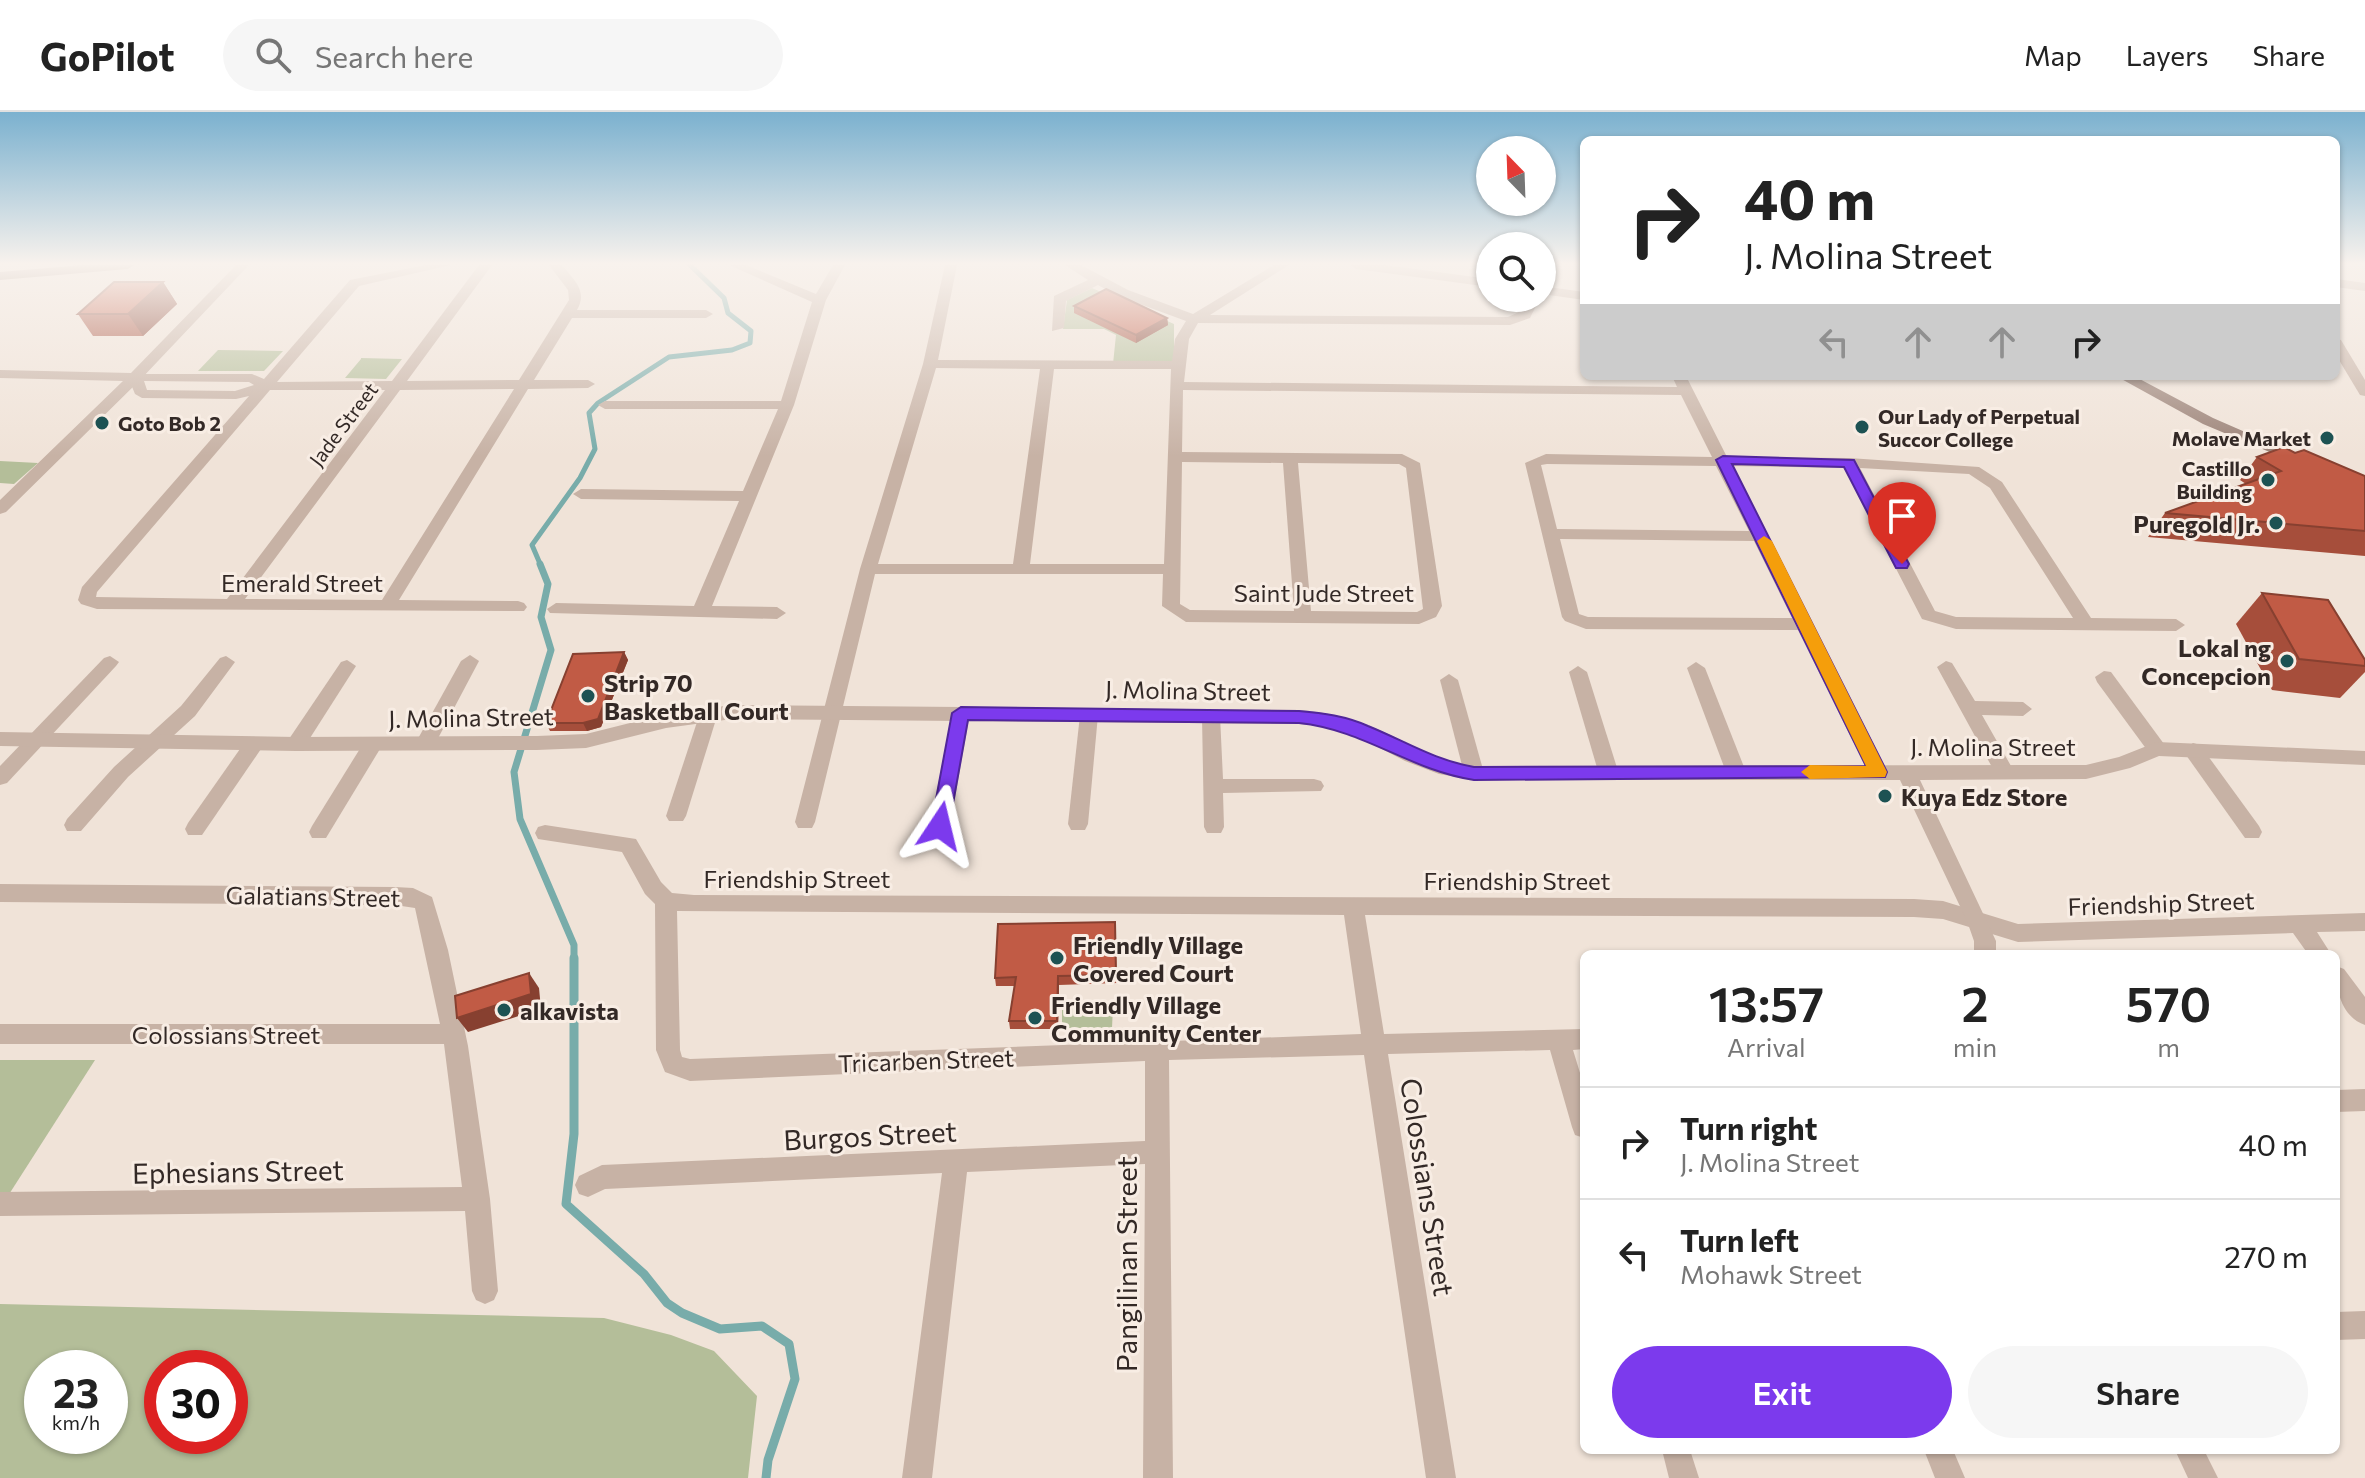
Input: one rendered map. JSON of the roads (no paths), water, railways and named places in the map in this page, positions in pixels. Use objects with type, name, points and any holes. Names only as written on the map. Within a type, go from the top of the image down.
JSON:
[{"type":"main road","points":[[2131,380],[2225,429],[2314,465]]},
{"type":"street","points":[[0,509],[182,329]]},
{"type":"street","points":[[266,386],[315,329]]},
{"type":"street","name":"Jade Street","points":[[231,605],[439,329]]},
{"type":"street","points":[[387,606],[559,329]]},
{"type":"street","points":[[701,611],[787,405],[810,329]]},
{"type":"street","points":[[805,822],[868,569],[930,364],[937,329]]},
{"type":"street","points":[[1175,457],[1178,365],[1182,339],[1188,329]]},
{"type":"street","points":[[2340,350],[2365,392]]},
{"type":"street","points":[[930,364],[1178,365]]},
{"type":"street","points":[[1021,569],[1048,364]]},
{"type":"street","points":[[0,374],[135,377]]},
{"type":"street","points":[[135,377],[142,394],[236,395],[266,386],[588,384]]},
{"type":"street","points":[[1176,386],[1683,384],[1878,772]]},
{"type":"street","name":"Emerald Street","points":[[266,386],[88,591],[87,600],[97,603],[518,607]]},
{"type":"street","points":[[605,405],[787,405]]},
{"type":"street","name":"Saint Jude Street","points":[[1175,457],[1290,457],[1402,459],[1414,466],[1433,606],[1430,613],[1419,618],[1303,617],[1178,613],[1171,606],[1175,457]]},
{"type":"street","points":[[1290,457],[1303,617]]},
{"type":"street","points":[[1804,624],[1586,623],[1568,612],[1533,467],[1536,460],[1849,463],[1965,468],[1981,472],[1996,485],[2086,624]]},
{"type":"street","points":[[1849,463],[1928,615],[1956,623],[2176,625]]},
{"type":"street","points":[[581,494],[750,496]]},
{"type":"street","points":[[1549,534],[1762,536]]},
{"type":"street","points":[[868,569],[1170,569]]},
{"type":"street","points":[[556,609],[777,613]]},
{"type":"street","points":[[425,744],[470,661]]},
{"type":"street","points":[[0,778],[110,662]]},
{"type":"street","points":[[74,825],[121,772],[188,711],[226,662]]},
{"type":"street","points":[[296,744],[347,666]]},
{"type":"street","points":[[1946,667],[2005,773]]},
{"type":"street","points":[[1696,668],[1736,772]]},
{"type":"street","points":[[1578,672],[1608,771]]},
{"type":"street","points":[[2104,677],[2157,749]]},
{"type":"street","points":[[1449,680],[1474,773]]},
{"type":"street","points":[[1971,708],[2023,709]]},
{"type":"street","points":[[676,816],[709,713]]},
{"type":"street","name":"J. Molina Street","points":[[0,739],[254,744],[527,744],[586,741],[709,713],[961,713],[1331,720],[1362,730],[1435,765],[1474,773],[2086,772],[2123,763],[2157,749],[2365,758]]},
{"type":"street","points":[[940,826],[961,713]]},
{"type":"street","points":[[1078,824],[1089,715]]},
{"type":"street","points":[[1211,716],[1214,827]]},
{"type":"street","points":[[195,829],[254,744]]},
{"type":"street","points":[[319,832],[373,744]]},
{"type":"street","points":[[2193,750],[2252,832]]},
{"type":"street","points":[[1906,772],[1978,921],[1985,950]]},
{"type":"street","points":[[1213,786],[1314,786]]},
{"type":"street","points":[[545,833],[614,840],[629,845],[653,888],[666,901]]},
{"type":"street","name":"Galatians Street","points":[[0,893],[413,897],[424,903],[446,987],[477,1199],[485,1291]]},
{"type":"street","name":"Friendship Street","points":[[666,901],[694,904],[1914,908],[1943,910],[2018,933],[2365,922]]},
{"type":"street","name":"Tricarben Street","points":[[666,901],[668,1050],[673,1065],[690,1070],[1157,1050],[1373,1047],[1580,1039]]},
{"type":"street","name":"Colossians Street","points":[[1353,906],[1441,1478]]},
{"type":"street","points":[[2299,925],[2317,950]]},
{"type":"street","points":[[2340,981],[2365,1015]]},
{"type":"street","name":"Colossians Street","points":[[0,1034],[453,1034]]},
{"type":"street","points":[[1559,1041],[1580,1113]]},
{"type":"street","name":"Pangilinan Street","points":[[1157,1050],[1158,1478]]},
{"type":"street","points":[[2340,1101],[2365,1100]]},
{"type":"street","name":"Burgos Street","points":[[588,1185],[602,1177],[1157,1152]]},
{"type":"street","points":[[917,1478],[956,1161]]},
{"type":"street","name":"Ephesians Street","points":[[0,1204],[477,1199]]},
{"type":"street","points":[[2340,1326],[2365,1325]]},
{"type":"street","points":[[1677,1454],[1684,1478]]},
{"type":"street","points":[[1940,1454],[1950,1478]]},
{"type":"street","points":[[2191,1454],[2203,1478]]},
{"type":"waterway","points":[[541,566],[532,545],[580,478],[595,449],[589,413],[598,403],[669,357],[732,350],[750,343],[751,331],[748,329]]},
{"type":"waterway","points":[[540,564],[548,584],[541,617],[551,650],[514,772],[520,819],[574,945],[574,1134],[566,1204],[644,1274],[667,1303],[682,1313],[720,1329],[762,1326],[789,1344],[795,1379],[768,1460],[766,1478]]},
{"type":"place","name":"Goto Bob 2","points":[[102,423]]},
{"type":"place","name":"Our Lady of Perpetual Succor College","points":[[1862,427]]},
{"type":"place","name":"Molave Market","points":[[2327,438]]},
{"type":"place","name":"Castillo Building","points":[[2268,480]]},
{"type":"place","name":"Puregold Jr.","points":[[2276,523]]},
{"type":"place","name":"Lokal ng Concepcion","points":[[2287,661]]},
{"type":"place","name":"Strip 70 Basketball Court","points":[[588,696]]},
{"type":"place","name":"Kuya Edz Store","points":[[1885,796]]},
{"type":"place","name":"Friendly Village Covered Court","points":[[1057,958]]},
{"type":"place","name":"alkavista","points":[[504,1010]]},
{"type":"place","name":"Friendly Village Community Center","points":[[1035,1018]]}]
